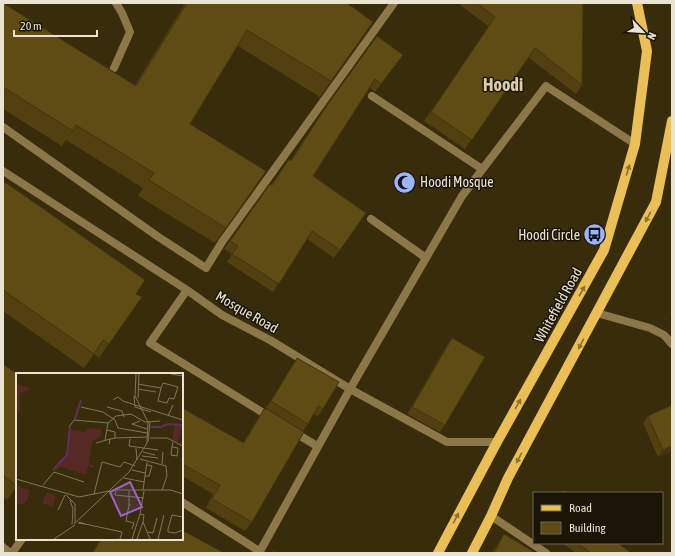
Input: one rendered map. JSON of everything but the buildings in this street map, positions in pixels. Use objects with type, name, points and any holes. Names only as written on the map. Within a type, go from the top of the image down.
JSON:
[{"type":"main road","name":"Whitefield Road","points":[[438,553],[497,442],[604,250],[636,144],[647,51],[637,3]]},
{"type":"main road","points":[[472,553],[508,478],[656,202],[672,121]]},
{"type":"street","points":[[114,68],[130,32],[116,3]]},
{"type":"street","points":[[3,127],[157,236],[206,268],[222,242],[394,3]]},
{"type":"street","points":[[183,503],[259,552],[317,446],[462,196],[546,86],[636,144]]},
{"type":"street","points":[[372,96],[482,169]]},
{"type":"street","name":"Mosque Road","points":[[3,170],[222,314],[270,340],[350,389],[447,442],[497,442]]},
{"type":"street","points":[[371,219],[426,258]]},
{"type":"street","points":[[187,290],[150,343],[317,446]]},
{"type":"street","points":[[597,313],[650,328],[664,335],[672,344]]},
{"type":"street","points":[[491,516],[546,553]]},
{"type":"street","points":[[3,548],[11,553],[21,540]]},
{"type":"place","name":"Hoodi Mosque","points":[[405,182]]},
{"type":"place","name":"Hoodi Circle","points":[[595,235]]},
{"type":"district","name":"Hoodi","points":[[503,84]]}]
